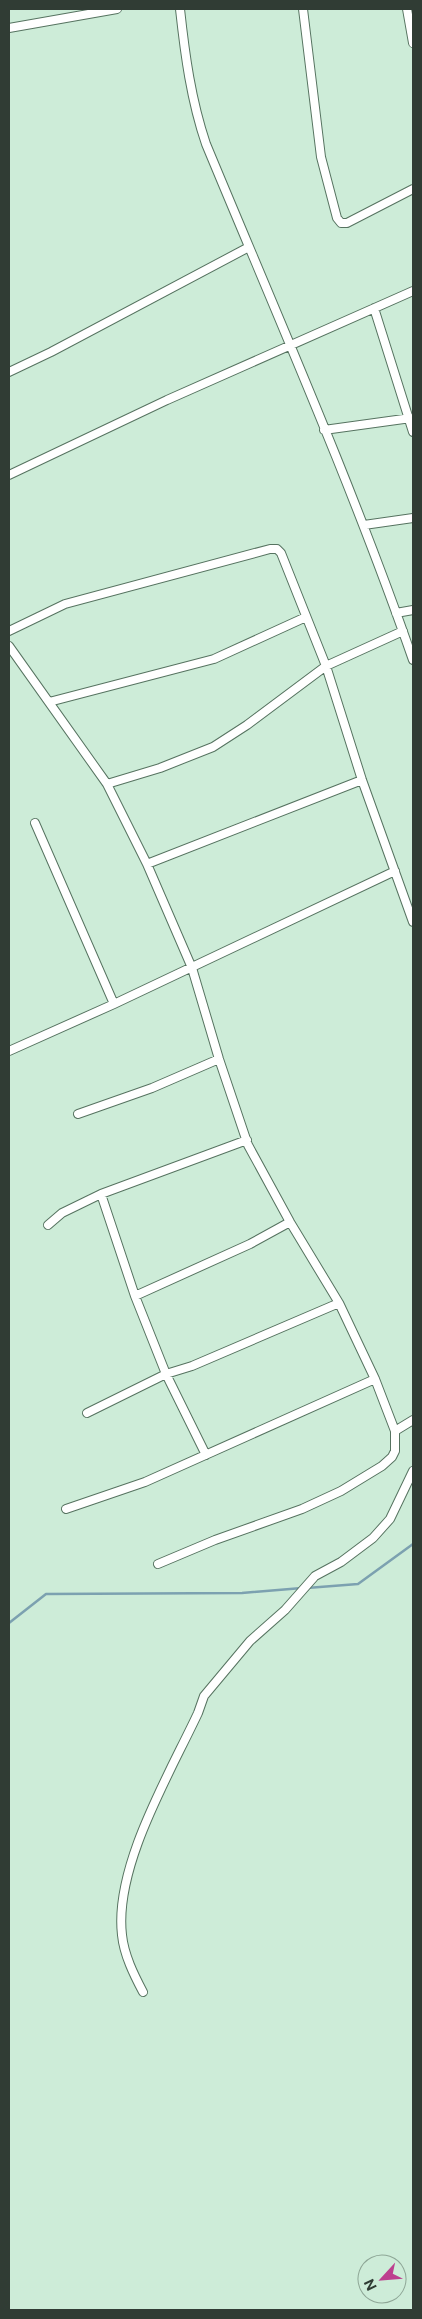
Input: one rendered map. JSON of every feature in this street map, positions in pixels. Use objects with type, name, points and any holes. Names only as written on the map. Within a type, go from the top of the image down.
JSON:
[{"type":"street","points":[[9,28],[93,11],[117,9]]},
{"type":"street","points":[[180,9],[187,68],[198,120],[364,525],[413,660]]},
{"type":"street","points":[[304,9],[321,157],[337,218],[341,223],[347,223],[413,189]]},
{"type":"street","points":[[408,9],[413,43]]},
{"type":"street","points":[[9,372],[51,352],[249,247]]},
{"type":"street","points":[[9,475],[166,400],[413,291]]},
{"type":"street","points":[[374,308],[411,418],[413,432]]},
{"type":"street","points":[[324,430],[411,418]]},
{"type":"street","points":[[364,525],[413,518]]},
{"type":"street","points":[[9,631],[65,604],[270,549],[277,549],[281,553],[326,666],[362,780],[413,922]]},
{"type":"street","points":[[396,613],[413,610]]},
{"type":"street","points":[[49,702],[214,659],[306,617]]},
{"type":"street","points":[[107,784],[160,768],[213,747],[247,725],[326,666],[403,631]]},
{"type":"street","points":[[9,646],[107,784],[147,864],[192,968],[219,1060],[247,1140],[290,1222],[339,1303],[375,1379],[395,1431],[395,1450],[392,1457],[341,1491],[302,1509],[215,1540],[158,1564]]},
{"type":"street","points":[[147,864],[362,780]]},
{"type":"street","points":[[35,823],[114,1004]]},
{"type":"street","points":[[9,1051],[192,968],[395,871]]},
{"type":"street","points":[[78,1114],[152,1088],[219,1060]]},
{"type":"street","points":[[48,1226],[62,1214],[101,1194],[247,1140]]},
{"type":"street","points":[[101,1194],[135,1296],[166,1374],[206,1455]]},
{"type":"street","points":[[135,1296],[250,1244],[290,1222]]},
{"type":"street","points":[[87,1413],[166,1374],[210,1359],[339,1303]]},
{"type":"street","points":[[66,1509],[145,1482],[375,1379]]},
{"type":"street","points":[[395,1431],[413,1420]]},
{"type":"street","points":[[142,1992],[126,1953],[122,1935],[122,1902],[132,1863],[146,1822],[198,1713],[204,1696],[250,1641],[285,1610],[315,1576],[341,1562],[373,1538],[390,1519],[413,1471]]},
{"type":"waterway","points":[[307,1588],[358,1584],[413,1544]]},
{"type":"waterway","points":[[9,1623],[46,1594],[242,1593],[302,1588]]}]
